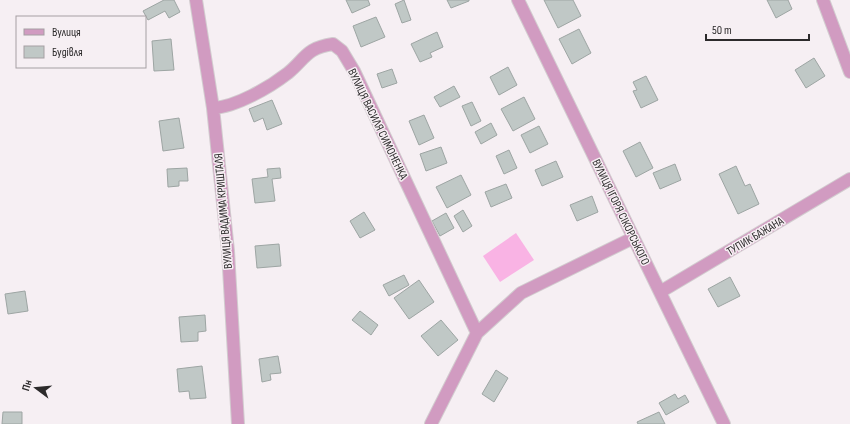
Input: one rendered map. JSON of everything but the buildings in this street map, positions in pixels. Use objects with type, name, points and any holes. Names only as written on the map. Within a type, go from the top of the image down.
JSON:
[{"type":"street","name":"ВУЛИЦЯ ВАДИМА КРИШТАЛЯ","points":[[196,0],[213,108],[228,251],[238,424]]},
{"type":"street","name":"ВУЛИЦЯ ІГОРЯ СІКОРСЬКОГО","points":[[518,0],[724,424]]},
{"type":"street","points":[[823,0],[850,72]]},
{"type":"street","name":"ВУЛИЦЯ ВАСИЛЯ СИМОНЕНКА","points":[[213,108],[223,108],[276,82],[290,71],[307,53],[320,46],[333,44],[342,51],[354,71],[477,333]]},
{"type":"street","name":"ТУПИК БАЖАНА","points":[[660,292],[850,180]]},
{"type":"street","points":[[431,424],[477,333],[521,293],[633,238]]},
{"type":"shaded area","points":[[516,233],[534,260],[500,282],[483,256]]}]
